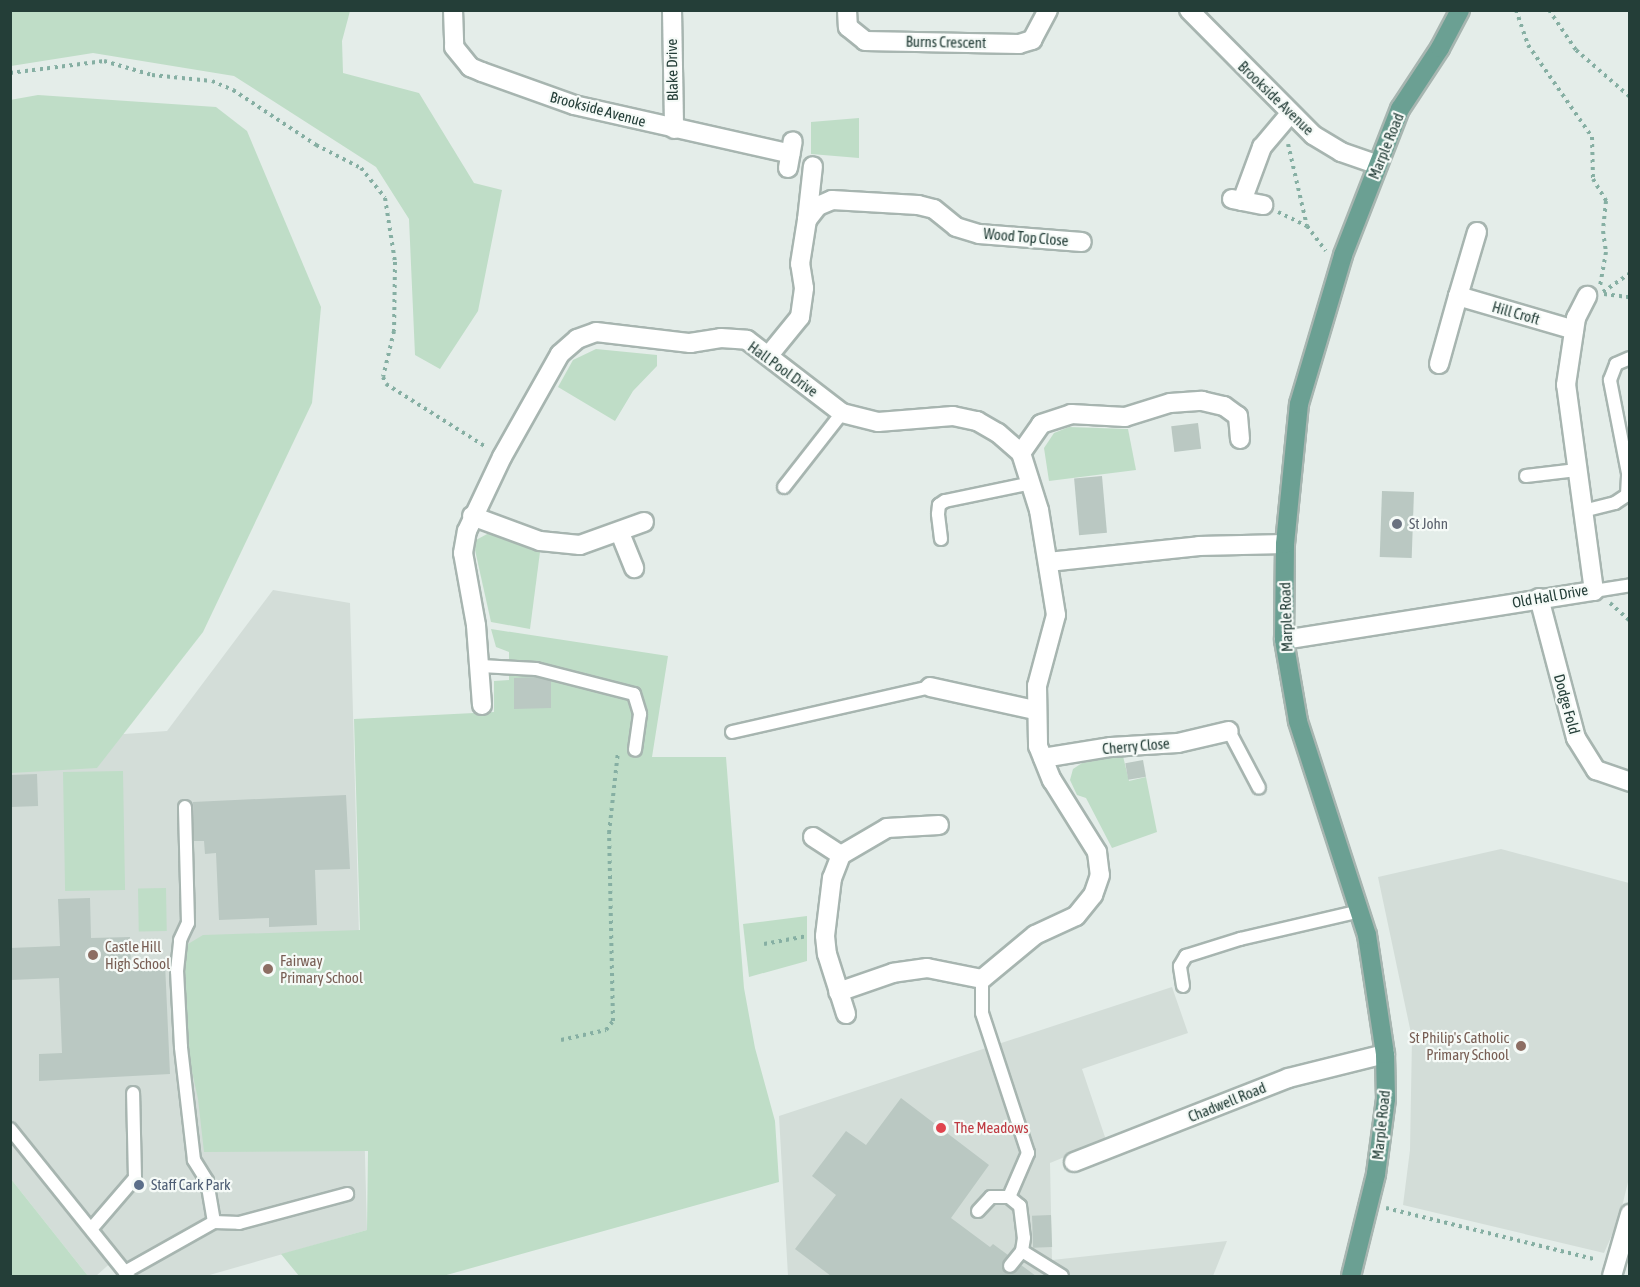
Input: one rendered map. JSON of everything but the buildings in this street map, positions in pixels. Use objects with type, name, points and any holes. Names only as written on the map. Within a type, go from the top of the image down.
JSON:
[{"type":"main road","name":"Marple Road","points":[[1351,1276],[1371,1204],[1386,1099],[1384,1054],[1367,935],[1298,721],[1284,640],[1285,544],[1299,404],[1340,265],[1400,109],[1440,48],[1460,10]]},
{"type":"street","name":"Brookside Avenue","points":[[453,10],[451,38],[470,67],[574,105],[791,154]]},
{"type":"street","name":"Blake Drive","points":[[672,10],[674,129]]},
{"type":"street","name":"Burns Crescent","points":[[847,10],[848,27],[865,41],[1019,44],[1032,40],[1048,10]]},
{"type":"street","name":"Brookside Avenue","points":[[1189,10],[1286,117],[1341,152],[1378,165]]},
{"type":"street","points":[[1263,205],[1237,200],[1262,147],[1286,117]]},
{"type":"street","points":[[770,355],[800,317],[804,288],[800,264],[813,166]]},
{"type":"street","name":"Wood Top Close","points":[[807,220],[818,206],[832,200],[909,204],[934,209],[956,227],[979,234],[1082,242]]},
{"type":"street","points":[[1439,363],[1477,232]]},
{"type":"street","name":"Old Hall Drive","points":[[1284,640],[1594,591],[1566,385],[1574,330],[1593,294]]},
{"type":"street","name":"Hill Croft","points":[[1458,296],[1574,330]]},
{"type":"street","name":"Hall Pool Drive","points":[[482,705],[481,666],[463,553],[472,516],[502,457],[560,354],[577,339],[596,332],[690,343],[747,340],[770,355],[842,413],[878,422],[953,416],[976,421],[1021,453]]},
{"type":"street","points":[[838,992],[893,973],[927,968],[982,979],[1035,935],[1076,916],[1093,895],[1100,875],[1097,852],[1052,780],[1038,746],[1035,710],[1037,686],[1056,615],[1048,562],[1021,453],[1041,424],[1071,414],[1125,417],[1170,403],[1202,401],[1224,406],[1239,416],[1240,440]]},
{"type":"street","points":[[472,516],[540,541],[580,545],[620,533],[644,522]]},
{"type":"street","points":[[620,533],[634,568]]},
{"type":"street","points":[[1048,562],[1189,547],[1285,544]]},
{"type":"street","name":"Dodge Fold","points":[[1539,598],[1576,738],[1596,770],[1629,782]]},
{"type":"street","points":[[930,687],[1035,710]]},
{"type":"street","name":"Cherry Close","points":[[1043,758],[1111,747],[1178,743],[1229,731]]},
{"type":"street","points":[[846,1014],[838,992],[825,936],[832,878],[840,855],[887,828],[939,825]]},
{"type":"street","points":[[813,837],[840,855]]},
{"type":"street","name":"Chadwell Road","points":[[1074,1162],[1288,1078],[1384,1054]]},
{"type":"street","points":[[1614,1270],[1629,1214]]},
{"type":"lane","points":[[1583,511],[1615,503],[1626,495],[1628,473],[1610,381],[1616,364],[1629,358]]},
{"type":"lane","points":[[784,487],[842,413]]},
{"type":"lane","points":[[1526,476],[1577,470]]},
{"type":"lane","points":[[941,539],[938,514],[939,505],[945,501],[1030,483]]},
{"type":"lane","points":[[1594,591],[1629,585]]},
{"type":"lane","points":[[481,666],[536,669],[621,688],[634,694],[640,714],[634,750]]},
{"type":"lane","points":[[732,732],[930,687]]},
{"type":"lane","points":[[1229,731],[1259,788]]},
{"type":"lane","points":[[185,807],[188,923],[180,940],[177,971],[181,1047],[194,1160],[207,1182],[214,1222]]},
{"type":"lane","points":[[1183,986],[1180,966],[1186,956],[1240,939],[1360,911]]},
{"type":"lane","points":[[982,979],[982,1013],[1028,1153],[1009,1197]]},
{"type":"lane","points":[[92,1228],[135,1178],[133,1093]]},
{"type":"lane","points":[[10,1129],[92,1228],[126,1274],[214,1222],[239,1222],[347,1194]]},
{"type":"lane","points":[[978,1211],[991,1197],[1009,1197],[1020,1206],[1022,1251],[1011,1266]]},
{"type":"lane","points":[[1022,1251],[1062,1276]]},
{"type":"path","points":[[1516,10],[1528,45],[1592,137],[1593,178],[1606,201],[1603,231],[1606,252],[1593,294]]},
{"type":"path","points":[[1549,10],[1576,50],[1629,97]]},
{"type":"path","points":[[10,73],[104,61],[152,75],[212,81],[233,90],[316,145],[361,168],[385,198],[395,262],[395,312],[383,369],[386,384],[502,457]]},
{"type":"path","points":[[1286,117],[1307,226]]},
{"type":"path","points":[[1263,205],[1307,226],[1340,265]]},
{"type":"path","points":[[1593,294],[1609,290],[1629,273]]},
{"type":"path","points":[[1593,294],[1629,297]]},
{"type":"path","points":[[561,1040],[606,1030],[612,1021],[609,833],[618,746]]},
{"type":"path","points":[[764,944],[825,936]]},
{"type":"path","points":[[1371,1204],[1614,1270]]},
{"type":"shaded area","points":[[273,590],[350,603],[367,1230],[206,1276],[128,1276],[115,1259],[96,1276],[88,1276],[11,1179],[11,742],[167,731]]},
{"type":"shaded area","name":"St Philip's Catholic Primary School","points":[[1501,849],[1629,883],[1629,1178],[1619,1219],[1604,1253],[1403,1205],[1410,1150],[1412,1038],[1378,877]]},
{"type":"shaded area","name":"The Meadows","points":[[1172,987],[1188,1033],[1082,1069],[1106,1140],[1050,1163],[1052,1260],[1227,1241],[1213,1276],[788,1276],[779,1116]]},
{"type":"green space","points":[[11,10],[350,11],[342,41],[343,73],[419,93],[474,183],[502,190],[478,311],[440,369],[415,355],[409,219],[376,167],[234,76],[93,53],[11,66]]},
{"type":"green space","points":[[38,95],[216,107],[247,131],[321,307],[312,403],[203,632],[97,768],[11,773],[10,100]]},
{"type":"green space","points":[[859,118],[859,158],[811,154],[811,122]]},
{"type":"green space","points":[[596,349],[657,355],[657,366],[633,391],[615,421],[558,387],[573,360]]},
{"type":"green space","points":[[1069,427],[1128,429],[1136,470],[1049,481],[1044,448],[1054,433]]},
{"type":"green space","points":[[489,533],[540,552],[530,629],[491,622],[475,550],[476,540]]},
{"type":"green space","points":[[491,629],[668,656],[652,757],[726,757],[744,988],[755,1048],[775,1121],[779,1182],[443,1276],[299,1276],[281,1254],[367,1230],[368,1151],[204,1152],[198,1099],[186,1044],[182,956],[188,944],[203,935],[360,930],[354,719],[494,712],[494,681],[509,680],[509,652],[496,647]]},
{"type":"green space","points":[[1123,756],[1129,781],[1146,777],[1157,832],[1112,848],[1086,798],[1077,795],[1070,780],[1073,769],[1082,763]]},
{"type":"green space","points":[[123,771],[125,890],[65,891],[63,772]]},
{"type":"green space","points":[[138,888],[166,888],[167,931],[139,931]]},
{"type":"green space","points":[[807,916],[807,961],[749,977],[743,924]]},
{"type":"green space","points":[[11,1179],[88,1276],[11,1276]]},
{"type":"place","name":"St John","points":[[1397,524]]},
{"type":"place","name":"Castle Hill High School","points":[[93,955]]},
{"type":"place","name":"Fairway Primary School","points":[[268,969]]},
{"type":"place","name":"St Philip's Catholic Primary School","points":[[1521,1046]]},
{"type":"place","name":"The Meadows","points":[[941,1128]]},
{"type":"place","name":"Staff Cark Park","points":[[139,1185]]}]
